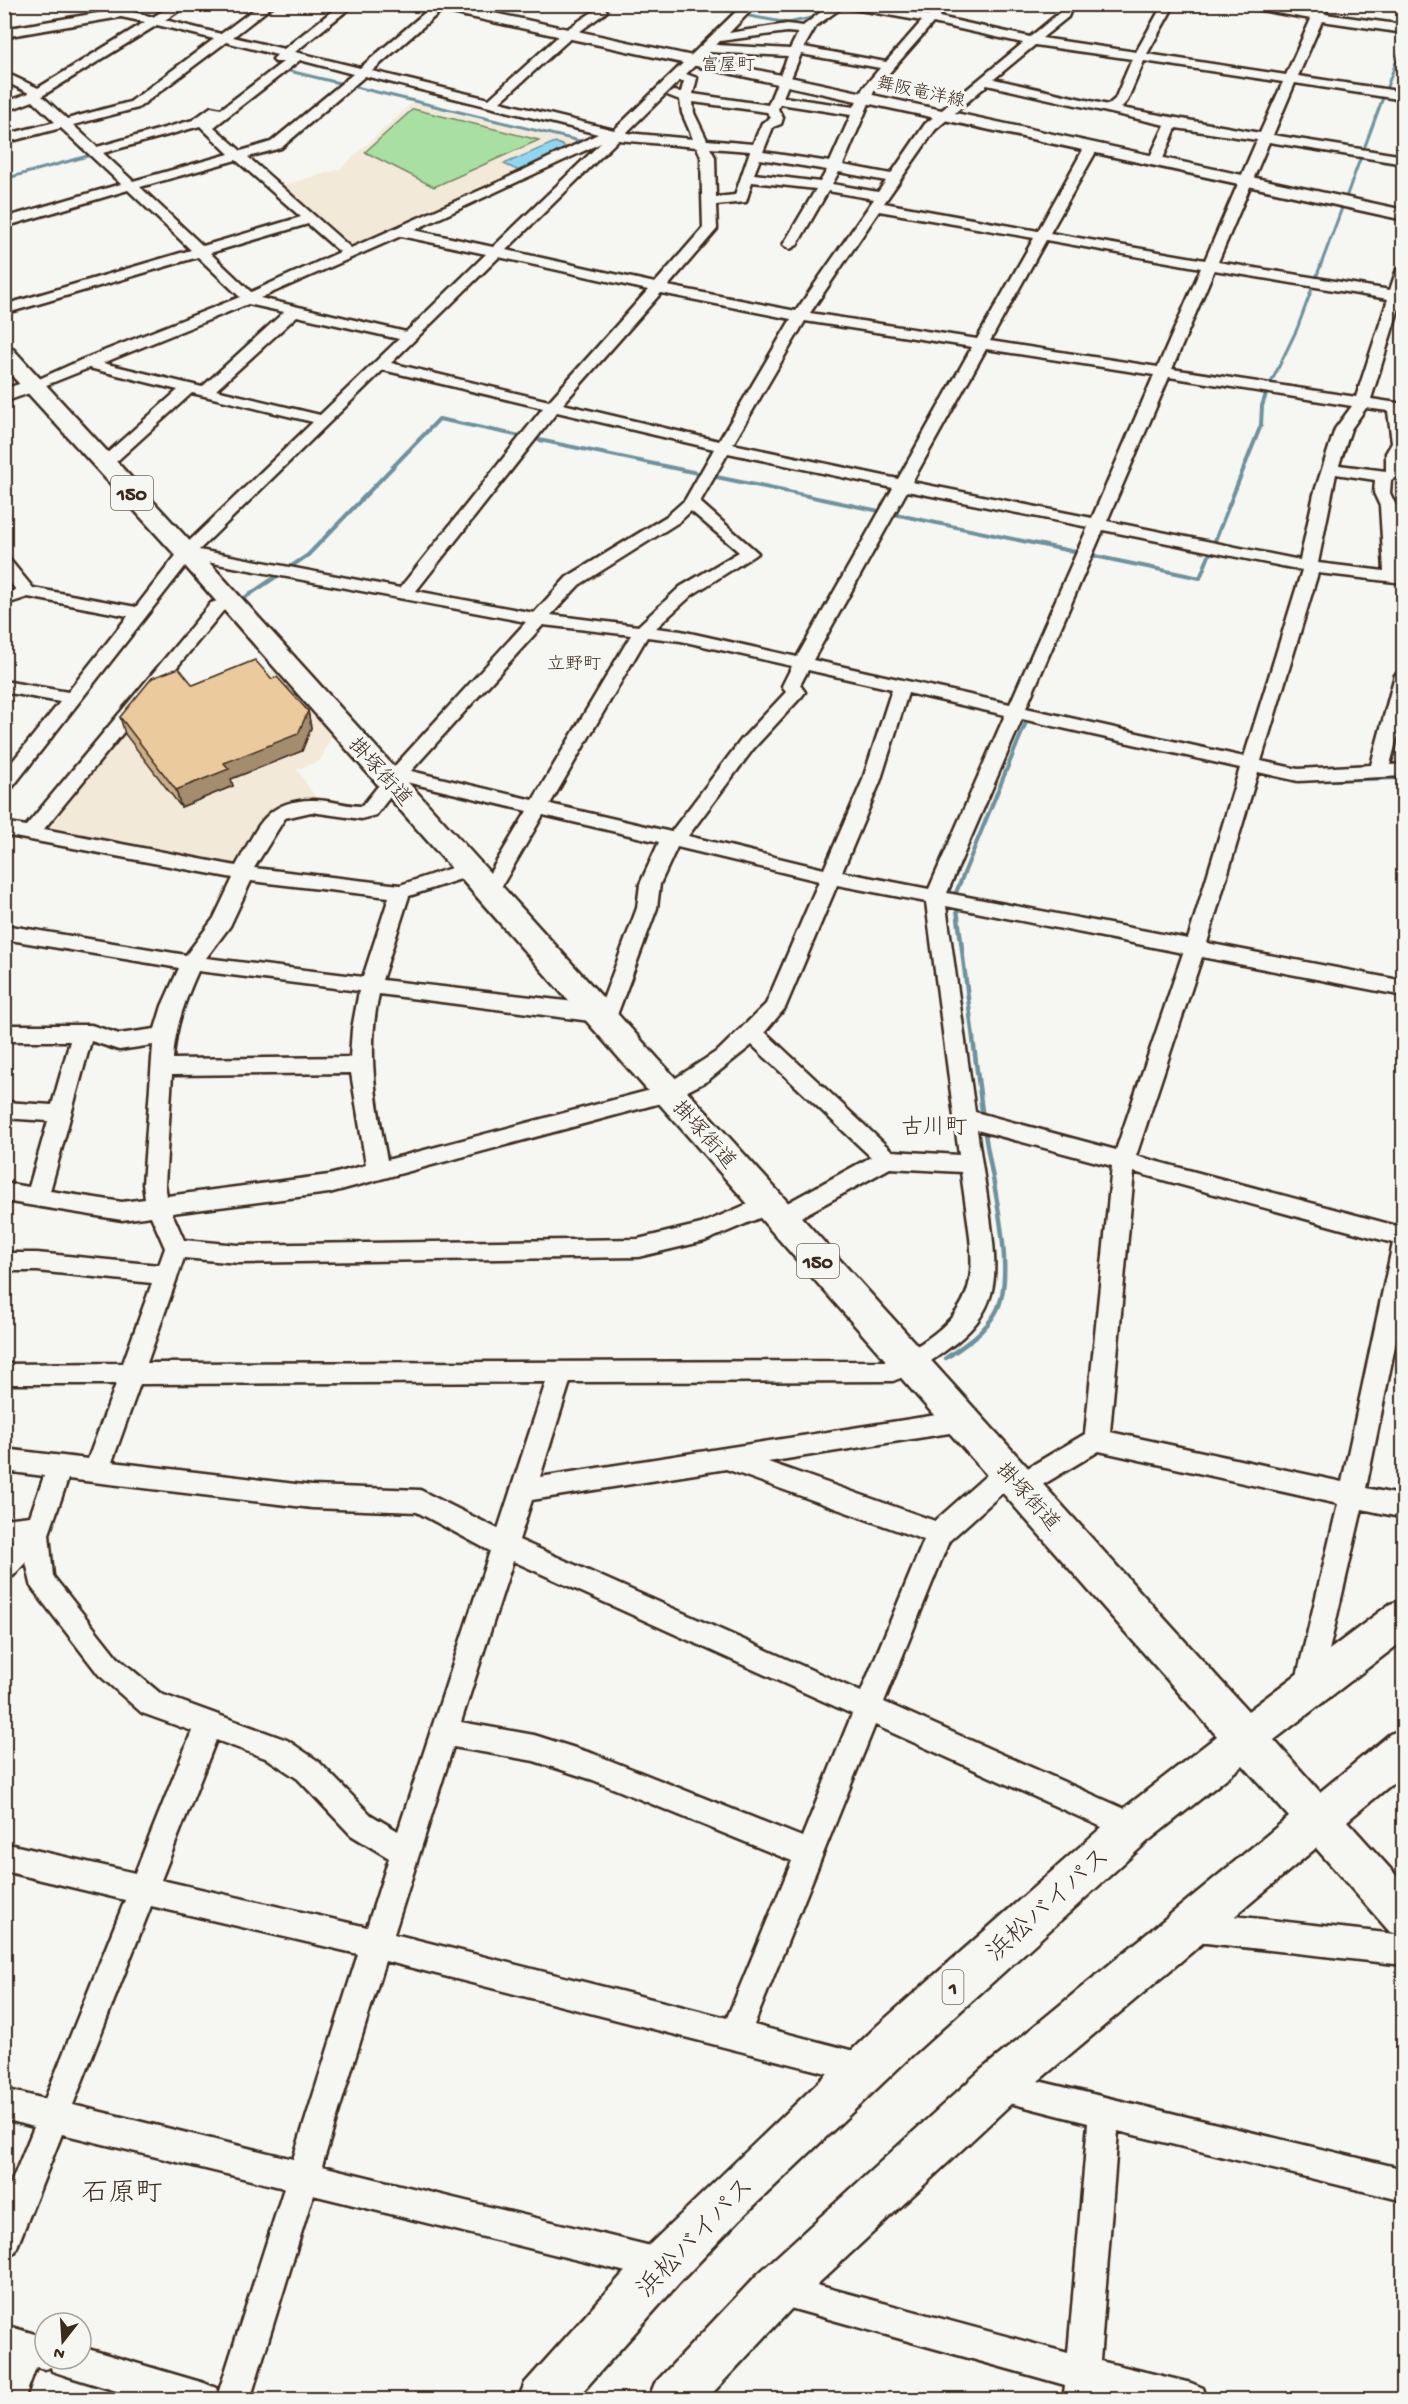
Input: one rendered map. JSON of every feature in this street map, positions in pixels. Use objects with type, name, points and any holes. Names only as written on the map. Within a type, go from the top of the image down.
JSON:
[{"type":"highway","name":"掛塚街道","points":[[4,352],[231,603],[395,778],[479,880],[1013,1479],[1319,1818],[1404,1916]]},
{"type":"highway","name":"浜松バイパス","points":[[542,2400],[663,2265],[866,2068],[1015,1930],[1133,1827],[1307,1689],[1404,1617]]},
{"type":"highway","points":[[672,2400],[776,2290],[996,2086],[1186,1926],[1404,1749]]},
{"type":"main road","name":"舞阪竜洋線","points":[[438,5],[474,9],[568,34],[784,81],[862,105],[945,116],[1404,215]]},
{"type":"main road","points":[[4,396],[34,385]]},
{"type":"street","points":[[4,108],[37,94],[183,4]]},
{"type":"street","points":[[4,139],[134,105],[269,4]]},
{"type":"street","points":[[349,4],[206,127],[349,253]]},
{"type":"street","points":[[491,104],[568,34],[601,11],[594,4]]},
{"type":"street","points":[[4,785],[187,553],[410,337],[611,134],[659,93],[751,4]]},
{"type":"street","points":[[709,201],[741,199],[746,177],[759,152],[764,123],[775,124],[777,118],[774,104],[795,51],[812,23],[839,4]]},
{"type":"street","points":[[848,4],[1032,40],[1404,96]]},
{"type":"street","points":[[790,245],[835,167],[862,105],[889,66],[944,4]]},
{"type":"street","points":[[97,1470],[176,1248],[158,1206],[154,1184],[164,1067],[164,1036],[172,1006],[191,963],[223,921],[243,873],[279,813],[311,806],[361,813],[369,811],[395,778],[573,580],[673,519],[691,503],[801,315],[930,127],[1064,14],[1066,4]]},
{"type":"street","points":[[1110,110],[1121,101],[1140,56],[1169,4]]},
{"type":"street","points":[[1233,4],[1404,29]]},
{"type":"street","points":[[4,1374],[893,1371],[910,1363],[962,1326],[978,1300],[985,1266],[935,898],[1323,4]]},
{"type":"street","points":[[4,223],[128,185],[276,145],[438,5]]},
{"type":"street","points":[[4,33],[120,9],[156,21],[611,134],[759,152],[894,179]]},
{"type":"street","points":[[715,38],[787,28],[806,30]]},
{"type":"street","points":[[706,48],[795,51],[889,66]]},
{"type":"street","points":[[94,153],[198,123],[292,55]]},
{"type":"street","points":[[4,76],[37,94],[94,153],[249,298],[410,337]]},
{"type":"street","points":[[405,593],[553,406],[710,230],[708,157],[700,144],[688,113],[686,96],[692,78],[675,77]]},
{"type":"street","points":[[984,81],[1172,123],[1404,160]]},
{"type":"street","points":[[659,93],[720,100],[740,105],[862,105]]},
{"type":"street","points":[[739,120],[740,105]]},
{"type":"street","points":[[1155,161],[1172,123]]},
{"type":"street","points":[[34,385],[249,298],[611,134]]},
{"type":"street","points":[[4,932],[191,963],[598,1014],[610,1010],[647,908],[650,884],[672,840],[770,717],[796,692],[790,686],[1091,148]]},
{"type":"street","points":[[746,177],[824,186],[879,202],[1041,235],[1208,266],[1399,297]]},
{"type":"street","points":[[4,310],[310,219]]},
{"type":"street","points":[[399,231],[660,286],[754,309],[1400,409],[1400,443],[1394,453],[1396,470],[1394,474],[1383,477],[1332,469]]},
{"type":"street","points":[[1097,1440],[1124,1160],[1195,948],[1311,567],[1308,560],[1322,494],[1332,469],[1343,429],[1362,403],[1399,297],[1404,269]]},
{"type":"street","points":[[205,392],[295,310]]},
{"type":"street","points":[[86,363],[324,420]]},
{"type":"street","points":[[381,365],[724,447],[903,485],[1311,567],[1398,577],[1388,506],[1382,493],[1383,477]]},
{"type":"street","points":[[102,460],[111,458],[189,388]]},
{"type":"street","points":[[4,828],[243,873],[401,892],[479,880],[538,808],[642,631],[686,591],[750,553],[691,503]]},
{"type":"street","points":[[187,553],[538,619],[681,636],[1016,711],[1250,767],[1298,775],[1404,770]]},
{"type":"street","points":[[4,564],[27,592]]},
{"type":"street","points":[[4,600],[27,592],[141,613]]},
{"type":"street","points":[[30,833],[217,607],[231,603]]},
{"type":"street","points":[[1379,770],[1404,675]]},
{"type":"street","points":[[4,1192],[122,1211],[329,1184],[668,1093],[709,1071],[753,1034],[775,1008],[871,782],[902,685]]},
{"type":"street","points":[[4,686],[73,699]]},
{"type":"street","points":[[395,778],[538,808],[832,877],[1404,989]]},
{"type":"street","points":[[378,1170],[361,1065],[362,1029],[370,986],[401,892]]},
{"type":"street","points":[[37,1198],[83,1033]]},
{"type":"street","points":[[4,1038],[5,1034],[91,1033],[119,1042],[164,1036]]},
{"type":"street","points":[[753,1034],[887,1159]]},
{"type":"street","points":[[164,1067],[361,1065]]},
{"type":"street","points":[[4,1110],[62,1114]]},
{"type":"street","points":[[965,1119],[1404,1237]]},
{"type":"street","points":[[176,1248],[238,1254],[638,1248],[698,1235],[774,1211],[887,1159],[971,1164]]},
{"type":"street","points":[[1307,1689],[1353,1496],[1404,1243]]},
{"type":"street","points":[[4,1262],[37,1262],[167,1275]]},
{"type":"street","points":[[233,2400],[405,1852],[561,1372]]},
{"type":"street","points":[[524,1490],[962,1420]]},
{"type":"street","points":[[736,2033],[939,1534],[1013,1479],[1097,1440],[1404,1507]]},
{"type":"street","points":[[726,1458],[939,1534]]},
{"type":"street","points":[[4,1460],[312,1497],[420,1502],[506,1546],[1133,1827]]},
{"type":"street","points":[[60,1465],[38,1530],[41,1580],[108,1666],[152,1704],[277,1749],[308,1770],[362,1825],[405,1852]]},
{"type":"street","points":[[4,1530],[38,1530]]},
{"type":"street","points":[[4,1568],[38,1530]]},
{"type":"street","points":[[4,2241],[208,1726]]},
{"type":"street","points":[[444,1732],[534,1748],[594,1767],[808,1854]]},
{"type":"street","points":[[4,1857],[376,1944],[736,2033],[866,2068]]},
{"type":"street","points":[[1186,1926],[1404,1950]]},
{"type":"street","points":[[996,2086],[1404,2185]]},
{"type":"street","points":[[4,2104],[663,2265]]},
{"type":"street","points":[[1081,2386],[1104,2114]]},
{"type":"street","points":[[776,2290],[1081,2386],[1191,2400]]},
{"type":"street","points":[[7,2400],[26,2348]]},
{"type":"street","points":[[93,2367],[204,2400]]},
{"type":"shaded area","points":[[412,103],[583,144],[509,180],[350,248],[277,187],[340,169]]},
{"type":"shaded area","points":[[275,669],[332,735],[320,761],[297,769],[317,800],[298,803],[239,866],[43,829],[119,729]]},
{"type":"green space","points":[[413,109],[539,140],[434,187],[365,152]]},
{"type":"water","points":[[555,142],[570,149],[519,171],[504,164]]},
{"type":"building","points":[[255,660],[272,679],[277,677],[308,711],[298,734],[224,763],[229,769],[176,790],[120,717],[152,678],[179,668],[193,685]]},
{"type":"waterway","points":[[275,68],[357,4]]},
{"type":"waterway","points":[[609,134],[733,13],[788,23],[816,17]]},
{"type":"waterway","points":[[1268,389],[1297,329],[1404,41]]},
{"type":"waterway","points":[[281,69],[588,143]]},
{"type":"waterway","points":[[4,179],[95,154]]},
{"type":"waterway","points":[[240,601],[308,555],[439,419],[1200,578],[1261,425],[1262,406],[1268,388]]},
{"type":"waterway","points":[[955,895],[1027,720],[1032,720]]},
{"type":"waterway","points":[[1325,780],[1404,778]]},
{"type":"waterway","points":[[955,895],[983,1119]]},
{"type":"waterway","points":[[946,1358],[974,1338],[986,1326],[996,1312],[1002,1295],[1003,1249],[984,1127]]},
{"type":"district","name":"富屋町","points":[[728,64]]},
{"type":"district","name":"立野町","points":[[574,663]]},
{"type":"district","name":"古川町","points":[[934,1125]]},
{"type":"district","name":"石原町","points":[[122,2191]]}]
